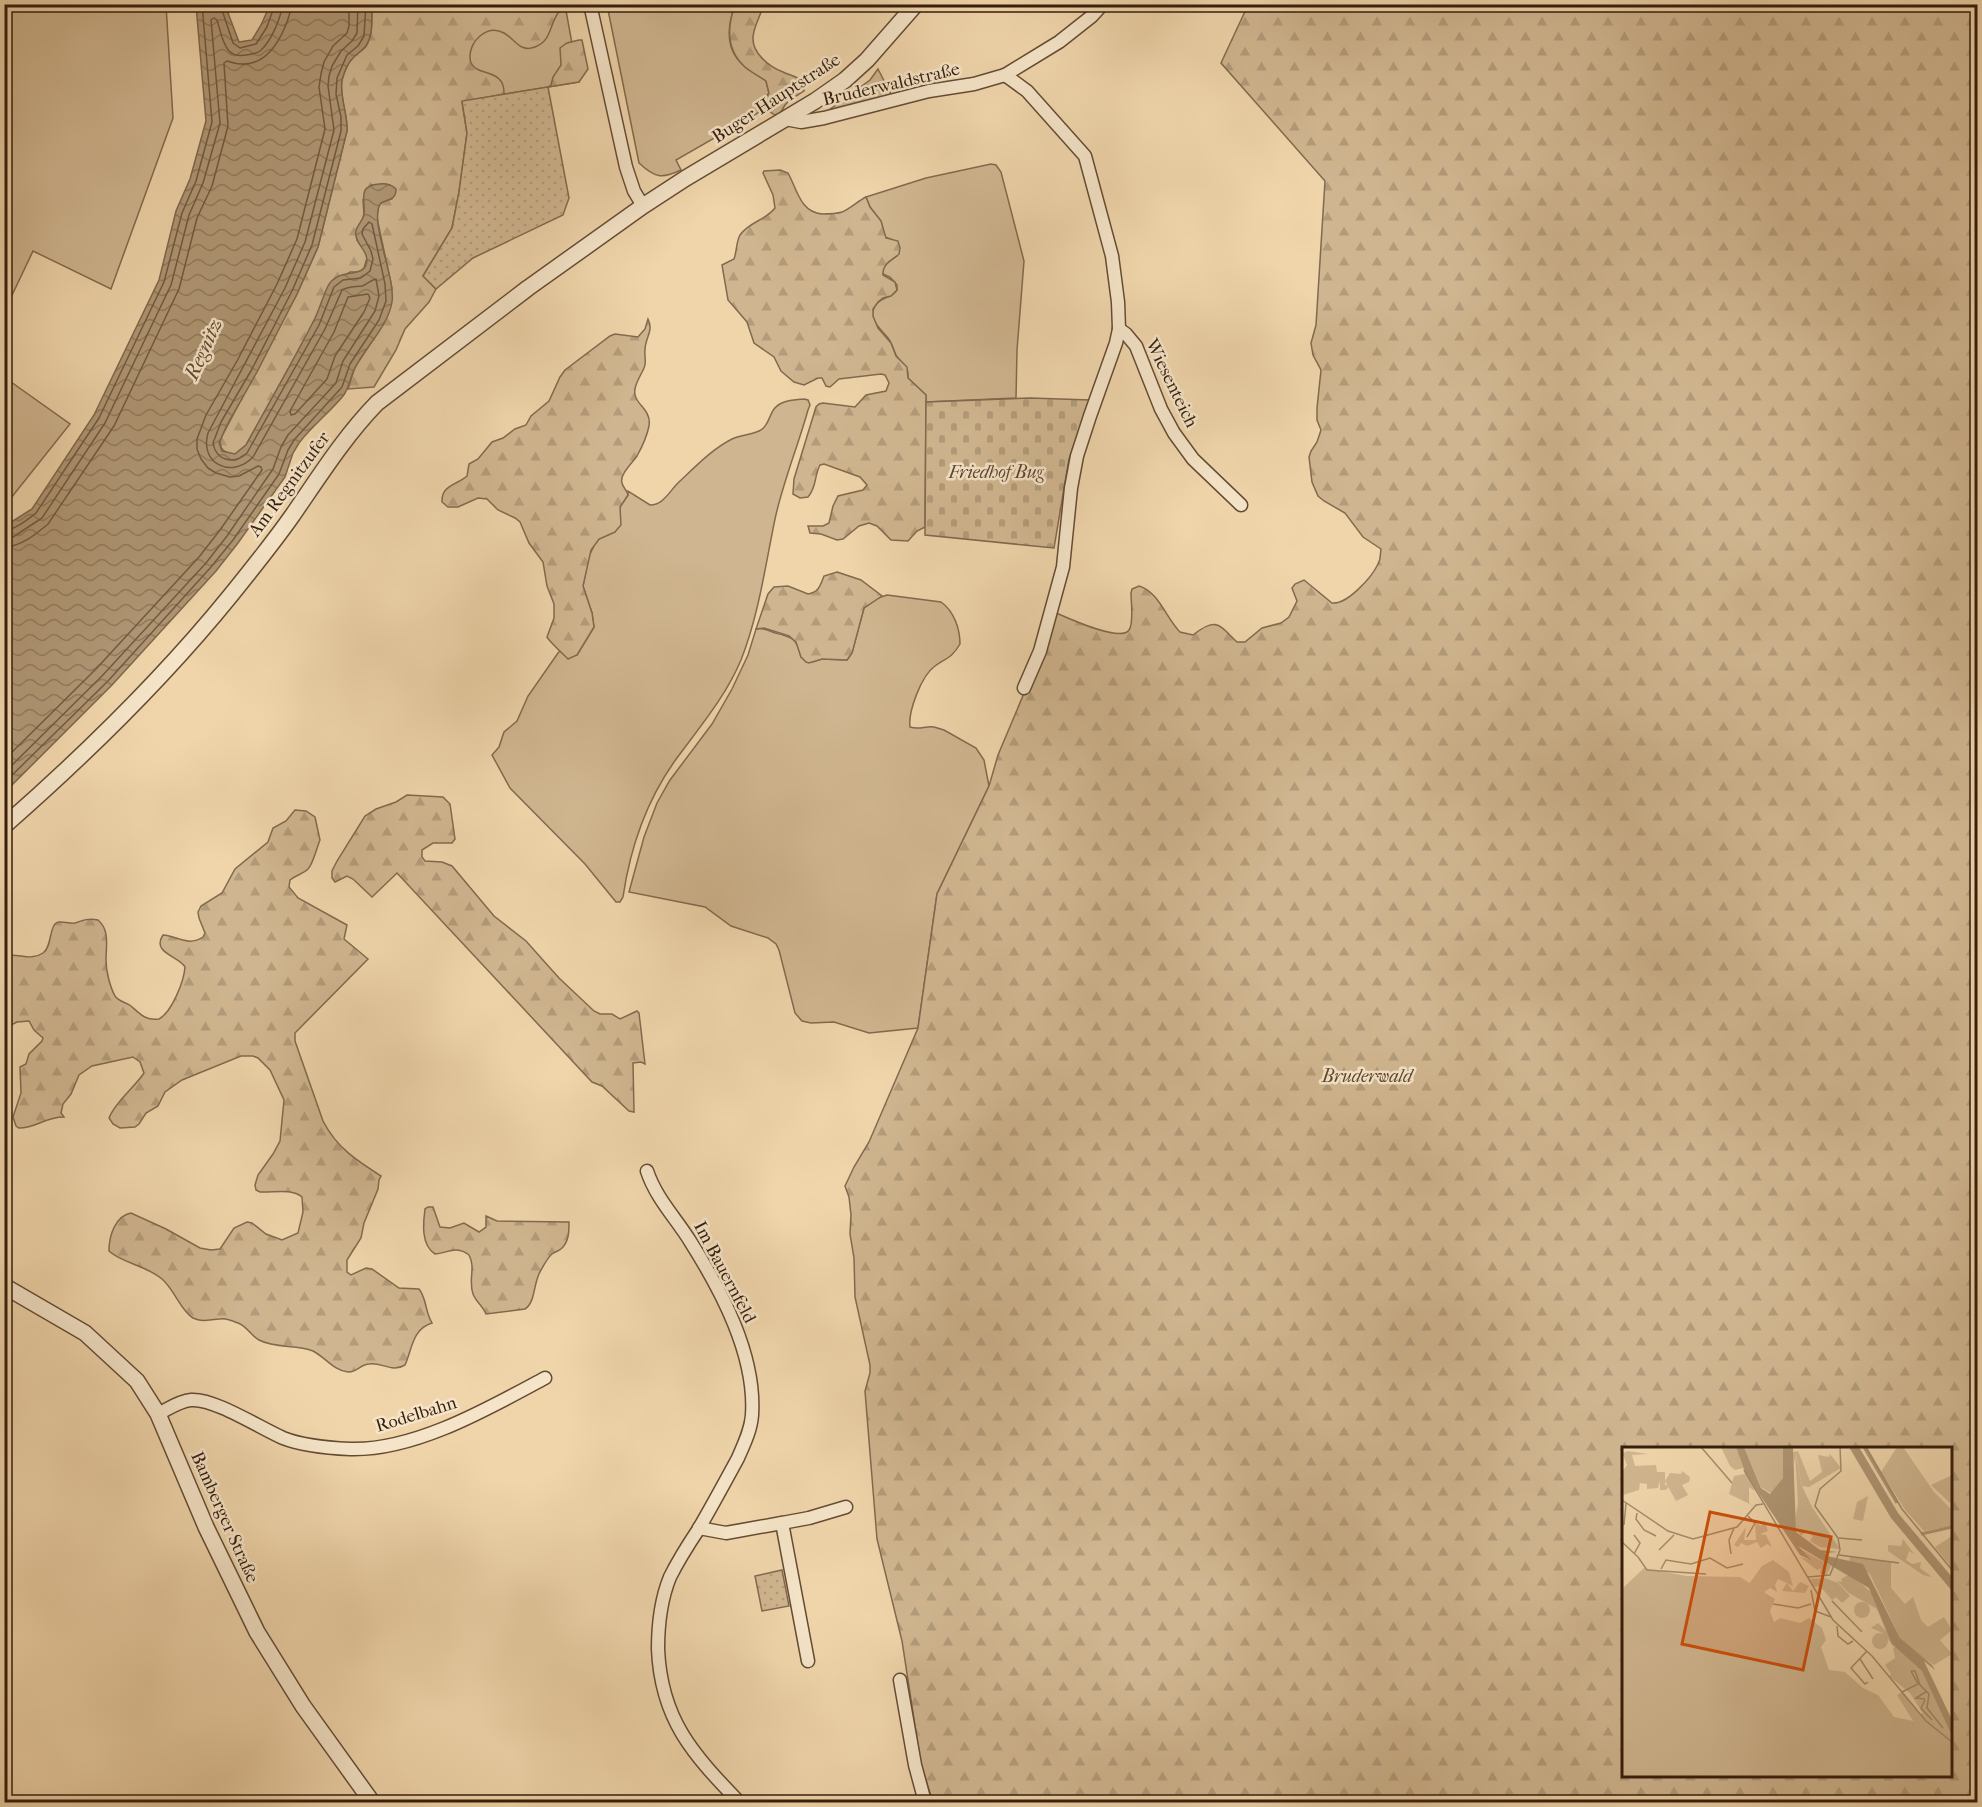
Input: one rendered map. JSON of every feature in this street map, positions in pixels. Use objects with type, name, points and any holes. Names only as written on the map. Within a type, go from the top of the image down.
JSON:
[{"type":"street","points":[[590,4],[626,167],[634,191],[643,206]]},
{"type":"street","name":"Buger Hauptstraße","points":[[643,206],[845,80],[867,60],[916,4]]},
{"type":"street","name":"Bruderwaldstraße","points":[[785,119],[801,122],[825,118],[930,91],[974,84],[1005,75],[1059,42],[1092,16],[1102,4]]},
{"type":"street","points":[[1005,75],[1027,92],[1085,156],[1112,256],[1119,329],[1112,358],[1077,456],[1071,488],[1063,567],[1040,651],[1024,688]]},
{"type":"street","name":"Am Regnitzufer","points":[[4,826],[77,760],[176,661],[286,525],[359,421],[377,403],[528,288],[643,206]]},
{"type":"street","name":"Wiesenteich","points":[[1119,329],[1136,346],[1161,409],[1174,433],[1193,459],[1241,505]]},
{"type":"street","name":"Im Bauernfeld","points":[[647,1171],[660,1199],[701,1259],[733,1320],[742,1346],[751,1389],[752,1417],[747,1438],[670,1579],[659,1624],[658,1642],[660,1678],[670,1710],[689,1746],[705,1767],[739,1803]]},
{"type":"street","name":"Bamberger Straße","points":[[4,1286],[85,1333],[137,1381],[158,1414],[206,1527],[257,1632],[297,1696],[372,1803]]},
{"type":"street","name":"Rodelbahn","points":[[158,1414],[183,1401],[201,1400],[286,1439],[310,1445],[352,1449],[403,1441],[444,1429],[545,1378]]},
{"type":"street","points":[[699,1528],[726,1533],[809,1518],[846,1507]]},
{"type":"street","points":[[782,1523],[808,1661]]},
{"type":"street","points":[[900,1680],[915,1765],[925,1803]]},
{"type":"green space","points":[[5,4],[166,5],[173,118],[111,289],[33,251],[5,310]]},
{"type":"green space","points":[[372,5],[568,5],[558,13],[544,41],[535,47],[522,47],[498,31],[486,32],[472,46],[470,58],[472,64],[499,79],[503,85],[504,94],[462,102],[467,133],[452,228],[423,276],[436,289],[429,302],[405,329],[396,350],[374,387],[348,389],[355,367],[380,329],[392,288],[377,218],[378,206],[392,199],[390,185],[371,185],[363,200],[364,214],[357,240],[366,252],[364,268],[360,272],[350,272],[329,285],[314,322],[246,445],[235,454],[228,453],[221,448],[221,438],[297,294],[318,247],[347,131],[342,80],[349,63],[369,41]]},
{"type":"green space","points":[[444,5],[565,5],[579,82],[462,101]]},
{"type":"green space","points":[[607,5],[735,5],[731,20],[730,43],[737,58],[766,81],[769,93],[764,99],[768,107],[676,160],[681,170],[664,176],[650,172],[639,163]]},
{"type":"green space","points":[[735,5],[763,5],[753,37],[755,49],[772,67],[797,77],[804,83],[804,91],[787,103],[778,116],[767,107],[766,100],[769,93],[766,81],[745,67],[731,46],[730,30]]},
{"type":"green space","name":"Bruderwald","points":[[1248,5],[1977,5],[1977,1802],[933,1802],[921,1765],[902,1641],[877,1539],[865,1391],[870,1365],[855,1297],[854,1258],[850,1234],[851,1215],[845,1186],[869,1142],[918,1028],[937,894],[989,786],[998,755],[1041,653],[1054,612],[1093,628],[1124,633],[1131,627],[1132,589],[1139,586],[1152,594],[1180,632],[1193,635],[1213,624],[1221,627],[1237,642],[1245,642],[1262,628],[1281,623],[1289,617],[1297,601],[1292,588],[1295,584],[1304,580],[1332,603],[1338,602],[1345,600],[1365,583],[1379,562],[1381,549],[1363,537],[1345,513],[1318,496],[1312,482],[1309,457],[1321,430],[1317,420],[1317,408],[1321,370],[1313,355],[1311,343],[1316,325],[1325,181],[1221,63]]},
{"type":"green space","points":[[582,40],[588,69],[579,82],[548,87],[561,65],[560,48],[567,43]]},
{"type":"green space","points":[[878,69],[893,98],[822,115],[870,80]]},
{"type":"green space","points":[[548,87],[569,198],[563,215],[473,258],[436,289],[423,276],[452,228],[467,133],[462,101]]},
{"type":"green space","points":[[991,164],[996,165],[1001,172],[1024,261],[1016,398],[926,402],[926,395],[908,378],[906,367],[873,319],[873,311],[877,303],[897,290],[897,285],[890,277],[883,274],[883,271],[885,266],[897,256],[893,240],[885,237],[881,221],[870,207],[866,197],[926,178]]},
{"type":"green space","points":[[780,170],[788,173],[800,199],[815,212],[835,214],[842,212],[866,197],[870,207],[881,221],[886,238],[898,241],[899,254],[886,265],[883,271],[883,275],[895,282],[897,290],[891,296],[878,302],[873,309],[873,316],[878,328],[891,343],[896,356],[907,367],[908,378],[926,395],[925,527],[917,531],[908,541],[891,540],[877,526],[869,523],[859,526],[843,539],[837,540],[810,533],[808,526],[823,526],[829,523],[838,496],[863,490],[867,485],[860,477],[824,464],[820,465],[813,489],[808,497],[800,498],[793,494],[794,479],[816,407],[823,403],[855,407],[866,395],[886,391],[889,383],[885,375],[881,374],[839,379],[830,387],[826,386],[822,378],[804,385],[794,382],[781,371],[774,357],[754,343],[747,322],[728,300],[722,265],[734,259],[740,235],[775,208],[773,195],[763,173]]},
{"type":"green space","points":[[648,319],[650,331],[645,346],[645,364],[636,384],[635,394],[648,415],[649,426],[637,456],[623,476],[623,485],[628,495],[620,507],[621,525],[615,532],[599,539],[591,550],[583,586],[594,627],[577,655],[568,659],[547,637],[554,618],[554,604],[547,586],[543,562],[529,543],[520,522],[498,510],[487,499],[478,498],[458,507],[448,507],[442,502],[442,496],[447,489],[467,476],[469,464],[478,459],[492,442],[526,425],[531,416],[549,401],[565,370],[610,336],[615,334],[638,337],[645,329]]},
{"type":"green space","points":[[4,377],[70,424],[11,498],[5,498]]},
{"type":"green space","name":"Friedhof Bug","points":[[1030,398],[1090,400],[1069,459],[1054,548],[925,535],[926,402]]},
{"type":"green space","points":[[808,400],[810,405],[778,505],[757,608],[741,660],[719,700],[674,762],[655,793],[635,844],[623,897],[620,902],[616,902],[585,864],[510,788],[492,755],[499,747],[504,732],[517,721],[528,696],[558,653],[561,650],[577,655],[594,627],[583,586],[588,558],[599,539],[615,532],[620,507],[628,491],[650,505],[659,503],[717,448],[735,438],[762,429],[774,409],[780,404]]},
{"type":"green space","points":[[837,572],[861,580],[882,596],[864,608],[852,653],[847,660],[822,659],[806,662],[801,657],[796,642],[789,636],[764,628],[756,629],[768,594],[774,587],[788,586],[808,594],[817,590],[824,576]]},
{"type":"green space","points":[[887,595],[941,602],[953,615],[959,632],[960,644],[951,655],[930,671],[920,686],[913,704],[910,727],[934,727],[944,730],[976,748],[984,760],[989,786],[937,894],[918,1028],[869,1033],[834,1022],[802,1021],[795,1013],[779,950],[776,944],[768,938],[731,926],[705,907],[629,892],[644,837],[657,803],[670,780],[712,724],[732,689],[748,655],[756,629],[764,629],[790,637],[798,646],[801,657],[812,662],[822,659],[847,660],[852,653],[864,608],[878,598]]},
{"type":"green space","points":[[407,795],[443,797],[450,804],[455,839],[452,843],[433,843],[422,850],[422,857],[425,861],[442,862],[452,866],[494,916],[526,941],[559,978],[594,1011],[600,1014],[612,1014],[620,1019],[637,1011],[639,1013],[645,1064],[633,1063],[634,1112],[629,1111],[602,1086],[592,1082],[397,873],[372,897],[347,876],[335,882],[332,878],[332,871],[337,861],[365,816]]},
{"type":"green space","points":[[295,810],[306,811],[315,817],[320,840],[310,867],[290,880],[289,887],[298,898],[347,925],[344,939],[368,959],[295,1033],[295,1041],[328,1130],[348,1153],[381,1176],[361,1238],[347,1260],[347,1272],[351,1275],[366,1268],[372,1269],[399,1288],[419,1289],[432,1323],[420,1330],[405,1365],[396,1368],[369,1364],[351,1372],[343,1371],[313,1351],[272,1345],[259,1340],[241,1324],[222,1319],[204,1321],[193,1318],[162,1279],[109,1251],[110,1239],[117,1222],[131,1213],[200,1248],[211,1250],[220,1249],[234,1228],[247,1222],[252,1223],[266,1234],[282,1240],[298,1233],[303,1212],[302,1197],[287,1192],[256,1190],[258,1175],[280,1141],[284,1100],[270,1070],[258,1058],[241,1056],[182,1080],[165,1092],[158,1106],[146,1113],[135,1127],[120,1128],[109,1118],[116,1106],[144,1073],[140,1062],[133,1057],[92,1066],[79,1075],[71,1094],[63,1104],[61,1113],[64,1117],[19,1128],[13,1117],[21,1093],[20,1067],[26,1064],[29,1054],[43,1038],[34,1030],[29,1021],[17,1022],[5,1028],[5,956],[33,957],[43,953],[48,946],[52,929],[58,922],[98,920],[106,933],[107,969],[115,996],[144,1016],[159,1019],[168,1010],[176,996],[185,967],[163,950],[160,941],[163,935],[188,941],[203,937],[205,933],[198,912],[201,906],[222,893],[235,869],[268,842],[273,828],[286,821]]},
{"type":"green space","points":[[433,1207],[440,1227],[450,1228],[464,1223],[479,1232],[486,1227],[486,1216],[497,1221],[569,1222],[568,1237],[564,1246],[546,1261],[529,1306],[525,1309],[486,1314],[473,1294],[472,1265],[469,1255],[460,1250],[435,1254],[427,1245],[424,1227],[425,1209]]},
{"type":"green space","points":[[782,1570],[789,1606],[762,1611],[755,1576]]},
{"type":"water","name":"Regnitz","points":[[196,5],[225,5],[239,42],[252,40],[270,5],[372,5],[369,41],[349,63],[342,80],[347,131],[318,247],[297,294],[227,425],[219,443],[222,451],[235,454],[246,445],[288,370],[332,280],[359,271],[366,265],[365,253],[357,240],[356,230],[364,215],[365,191],[372,185],[386,184],[396,189],[393,197],[381,203],[378,211],[380,235],[392,292],[390,311],[356,366],[345,393],[299,443],[285,477],[216,571],[112,685],[5,792],[5,526],[32,509],[94,415],[159,280],[176,211],[190,179],[206,121]]}]
